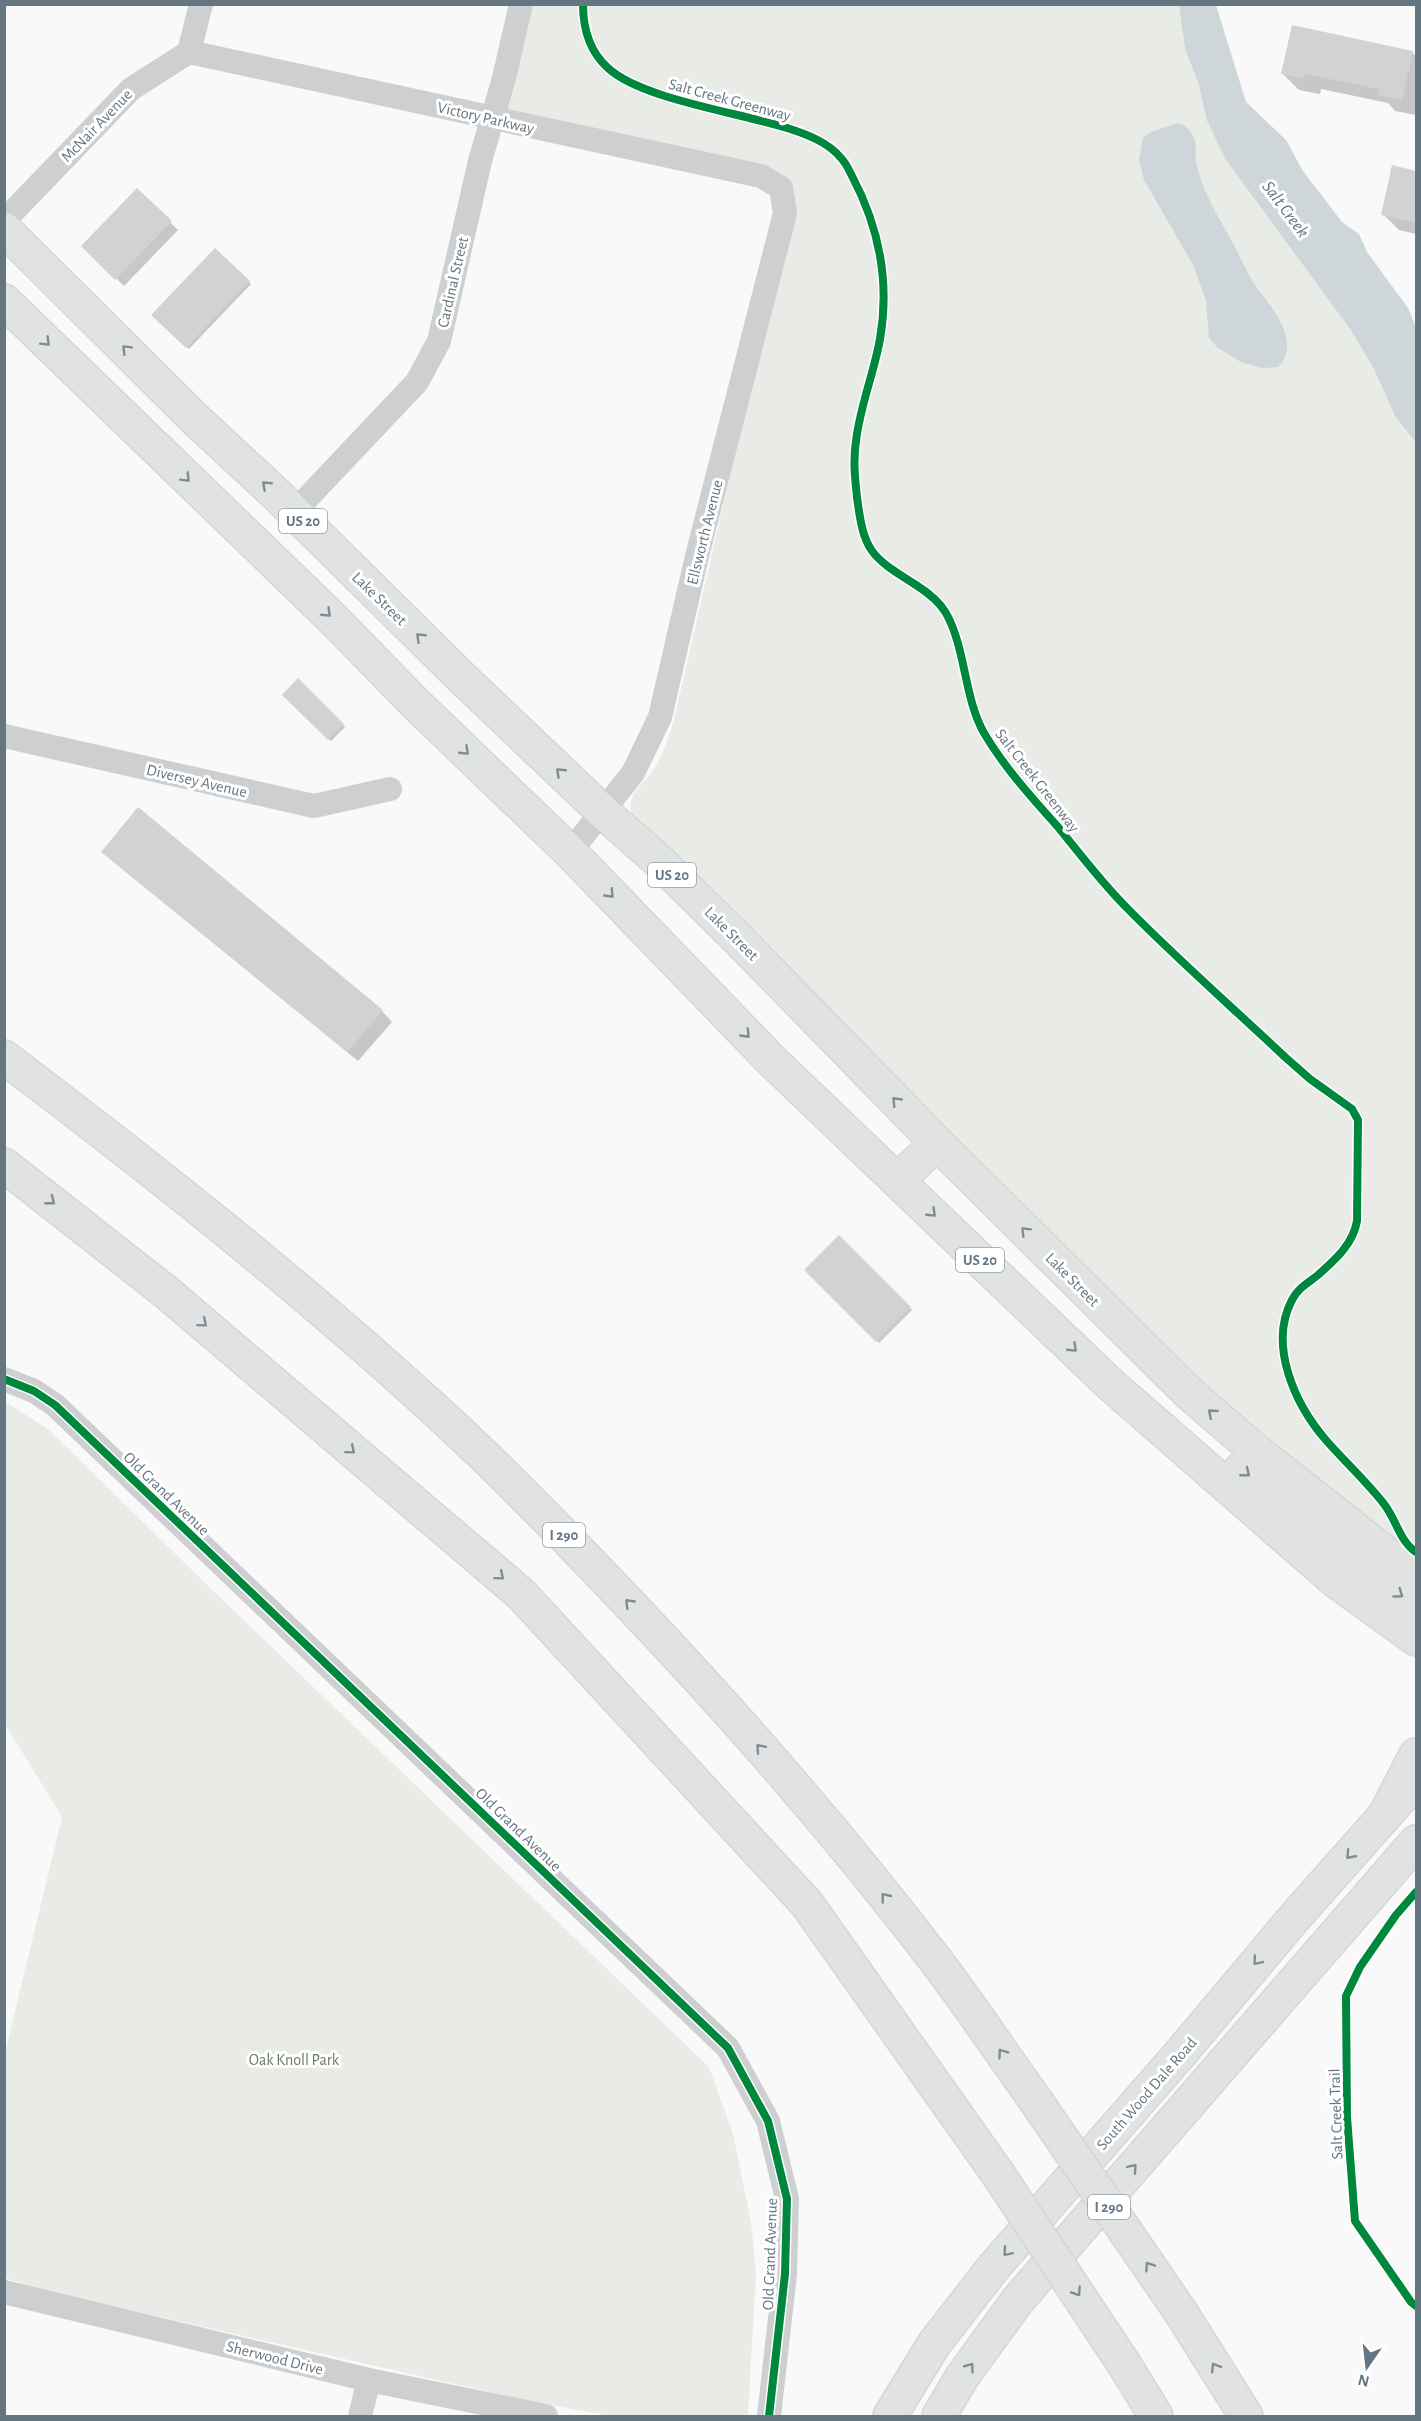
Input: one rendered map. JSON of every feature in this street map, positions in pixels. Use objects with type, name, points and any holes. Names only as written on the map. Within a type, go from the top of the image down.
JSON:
[{"type":"main road","name":"Lake Street","points":[[4,229],[364,583],[603,812],[660,862],[937,1143],[1190,1394],[1256,1451],[1416,1577]]},
{"type":"main road","name":"US 20","points":[[4,301],[570,852],[772,1061],[1110,1384],[1337,1582],[1412,1631]]},
{"type":"main road","name":"I 290","points":[[4,1056],[161,1176],[301,1291],[446,1419],[551,1521],[688,1665],[807,1802],[938,1963],[1182,2314],[1246,2416]]},
{"type":"main road","points":[[898,1180],[937,1143]]},
{"type":"main road","points":[[4,1165],[166,1292],[521,1594],[807,1904],[998,2174],[1156,2416]]},
{"type":"main road","points":[[1384,1817],[1416,1755]]},
{"type":"main road","name":"South Wood Dale Road","points":[[890,2416],[934,2343],[993,2268],[1416,1780]]},
{"type":"main road","points":[[939,2416],[962,2377],[1018,2300],[1416,1842]]},
{"type":"street","points":[[189,52],[201,4]]},
{"type":"street","name":"Cardinal Street","points":[[294,512],[417,382],[439,341],[480,161],[521,4]]},
{"type":"street","name":"Victory Parkway","points":[[189,52],[761,176],[782,188]]},
{"type":"street","name":"McNair Avenue","points":[[4,221],[131,89],[189,52]]},
{"type":"street","name":"Ellsworth Avenue","points":[[570,852],[633,773],[660,717],[697,556],[785,213],[782,188]]},
{"type":"street","name":"Diversey Avenue","points":[[4,736],[314,806],[390,789]]},
{"type":"street","name":"Old Grand Avenue","points":[[4,1379],[34,1391],[55,1405],[728,2048],[768,2121],[786,2199],[785,2274],[769,2416]]},
{"type":"street","name":"Sherwood Drive","points":[[4,2292],[369,2380],[546,2416]]},
{"type":"street","points":[[360,2416],[369,2380]]},
{"type":"green space","points":[[528,5],[1179,5],[1185,49],[1199,85],[1207,121],[1226,160],[1350,329],[1373,367],[1395,416],[1416,443],[1416,1563],[1196,1379],[635,827],[631,810],[633,795],[659,761],[674,720],[762,335],[789,183],[781,174],[772,169],[504,111]]},
{"type":"green space","name":"Oak Knoll Park","points":[[5,1401],[49,1430],[709,2067],[733,2134],[751,2222],[756,2273],[748,2416],[610,2416],[515,2398],[43,2290],[5,2278],[5,2053],[62,1817],[5,1724]]},
{"type":"water","name":"Salt Creek","points":[[1179,5],[1216,5],[1246,102],[1286,140],[1303,171],[1342,222],[1359,234],[1367,252],[1408,308],[1416,327],[1416,443],[1395,416],[1373,367],[1350,329],[1226,160],[1207,121],[1199,85],[1185,49]]},
{"type":"water","points":[[1178,123],[1193,135],[1196,161],[1207,194],[1253,282],[1281,323],[1287,345],[1285,356],[1278,367],[1262,368],[1241,362],[1218,348],[1209,338],[1206,300],[1193,265],[1144,180],[1139,160],[1143,138],[1151,132]]},
{"type":"building","points":[[1292,25],[1413,51],[1402,100],[1378,95],[1379,89],[1305,74],[1304,79],[1281,74]]},
{"type":"building","points":[[1392,165],[1416,171],[1416,223],[1381,215]]},
{"type":"building","points":[[137,188],[172,221],[115,280],[81,246]]},
{"type":"building","points":[[215,248],[250,281],[186,348],[151,315]]},
{"type":"building","points":[[298,678],[344,724],[328,740],[282,695]]},
{"type":"building","points":[[138,807],[383,1010],[347,1052],[101,852]]},
{"type":"building","points":[[839,1235],[911,1307],[876,1342],[804,1270]]},
{"type":"cycle path","name":"Salt Creek Greenway","points":[[583,4],[586,31],[596,55],[623,79],[667,97],[802,133],[830,147],[847,167],[869,215],[883,275],[884,296],[880,339],[858,428],[855,455],[857,497],[867,541],[879,559],[928,594],[946,613],[958,642],[972,705],[984,733],[1019,782],[1100,878],[1126,907],[1185,964],[1310,1079],[1352,1109],[1358,1120],[1355,1229],[1348,1244],[1337,1257],[1294,1296],[1285,1317],[1284,1355],[1295,1392],[1314,1425],[1384,1504],[1402,1536],[1416,1552]]},
{"type":"cycle path","points":[[4,1379],[34,1391],[55,1405],[728,2048],[768,2121],[787,2199],[785,2274],[769,2416]]},
{"type":"cycle path","name":"Salt Creek Trail","points":[[1416,1892],[1396,1915],[1360,1967],[1346,1996],[1347,2117],[1355,2221],[1416,2306]]}]
